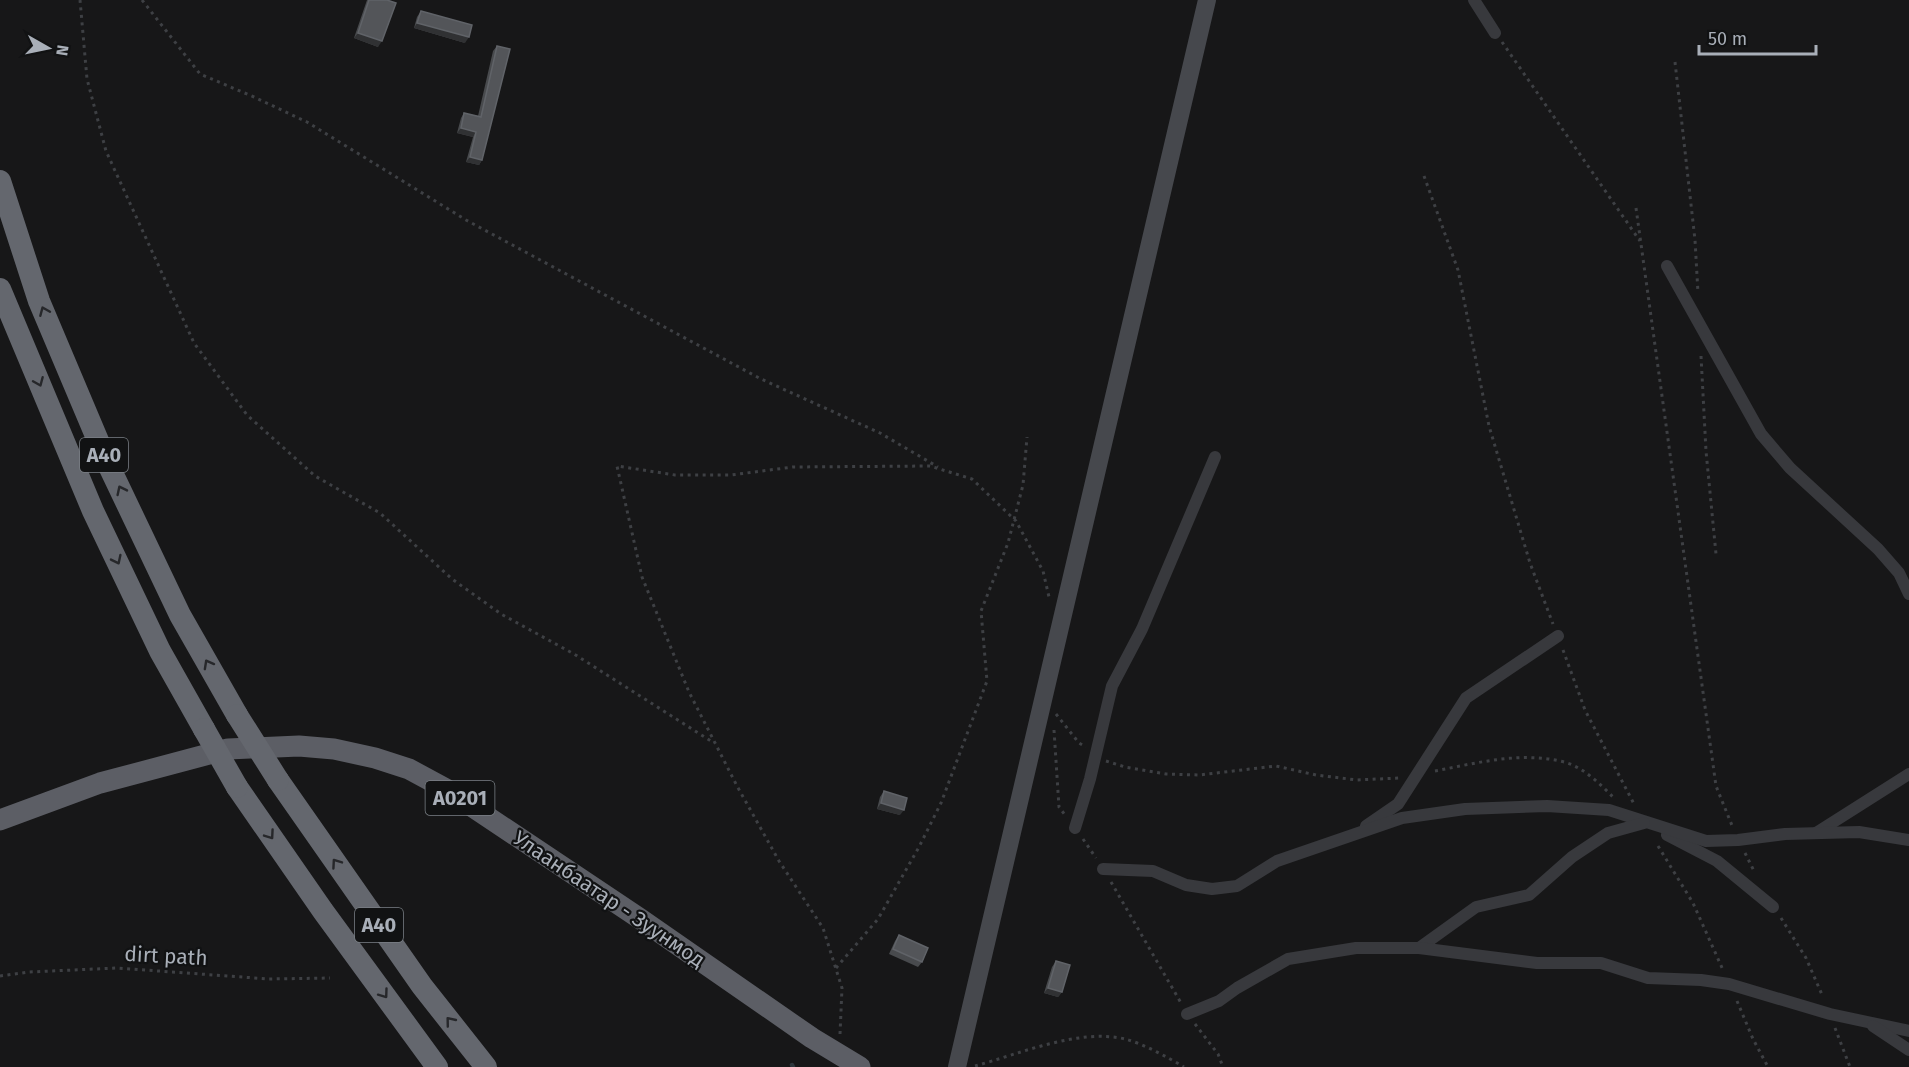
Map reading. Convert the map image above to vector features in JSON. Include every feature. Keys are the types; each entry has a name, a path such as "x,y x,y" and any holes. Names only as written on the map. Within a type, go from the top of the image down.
{"highway":[{"name":"A40","path":"0,181 39,301 107,462 180,615 237,715 278,780 422,986 486,1067"},
{"name":"A40","path":"0,289 93,512 160,651 237,787 323,911 437,1067"},
{"name":"Улаанбаатар - Зуунмод","path":"0,820 100,783 228,749 299,746 334,749 375,758 409,769 446,789 860,1067"}],"main road":[{"path":"957,1067 1207,0"}],"street":[{"path":"1474,0 1495,33"},
{"path":"1667,266 1761,434 1790,468 1878,549 1899,573 1909,594"},
{"path":"1075,828 1090,779 1112,686 1142,629 1215,457"},
{"path":"1356,833 1398,804 1466,698 1557,636"},
{"path":"1815,833 1909,774"},
{"path":"1103,869 1152,871 1186,885 1212,889 1237,886 1277,861 1402,818 1466,809 1547,806 1609,810 1706,841 1738,840 1785,834 1859,832 1909,840"},
{"path":"1419,948 1476,907 1529,895 1572,857 1608,833 1644,822 1717,861 1773,907"},
{"path":"1187,1014 1219,1001 1288,959 1356,948 1419,948 1537,963 1601,963 1648,978 1701,980 1729,984 1830,1014 1909,1031"},
{"path":"1865,1022 1909,1050"}],"path":[{"path":"80,0 87,79 106,150 194,343 247,415 315,476 380,513 452,579 501,614 574,654 716,744"},
{"path":"142,0 200,74 307,122 466,220 761,379 880,433 945,471"},
{"path":"1495,33 1641,243"},
{"path":"1424,176 1458,270 1489,426 1530,563 1585,710 1644,822 1693,903 1753,1039 1768,1067"},
{"path":"1636,208 1716,786 1738,840 1758,878"},
{"path":"836,968 878,919 919,847 941,804 987,681 981,612 1008,543 1023,485 1027,437"},
{"path":"839,1055 842,988 823,928 779,861 689,692 642,577 617,466 675,475 731,475 793,467 930,466 972,479 1016,520 1043,570 1051,602"},
{"path":"1053,709 1079,743 1087,748"},
{"path":"1102,759 1125,767 1166,774 1199,775 1276,766 1316,775 1357,780 1390,780 1478,762 1533,757 1566,762 1594,778 1614,798"},
{"path":"1773,907 1806,958 1850,1067"},
{"name":"dirt path","path":"0,976 29,972 117,968 269,979 330,978"},
{"path":"957,1067 980,1065 1080,1036 1125,1039 1184,1067"},
{"path":"980,1065 987,1067"}],"building":[{"path":"369,0 387,0 396,3 382,41 358,33"},
{"path":"421,11 472,25 469,37 417,23"},
{"path":"497,46 510,49 482,160 470,157 476,132 461,128 464,113 481,117"},
{"path":"884,791 907,798 904,810 881,803"},
{"path":"899,935 928,948 922,962 893,949"},
{"path":"1056,961 1070,965 1062,992 1048,988"}]}
